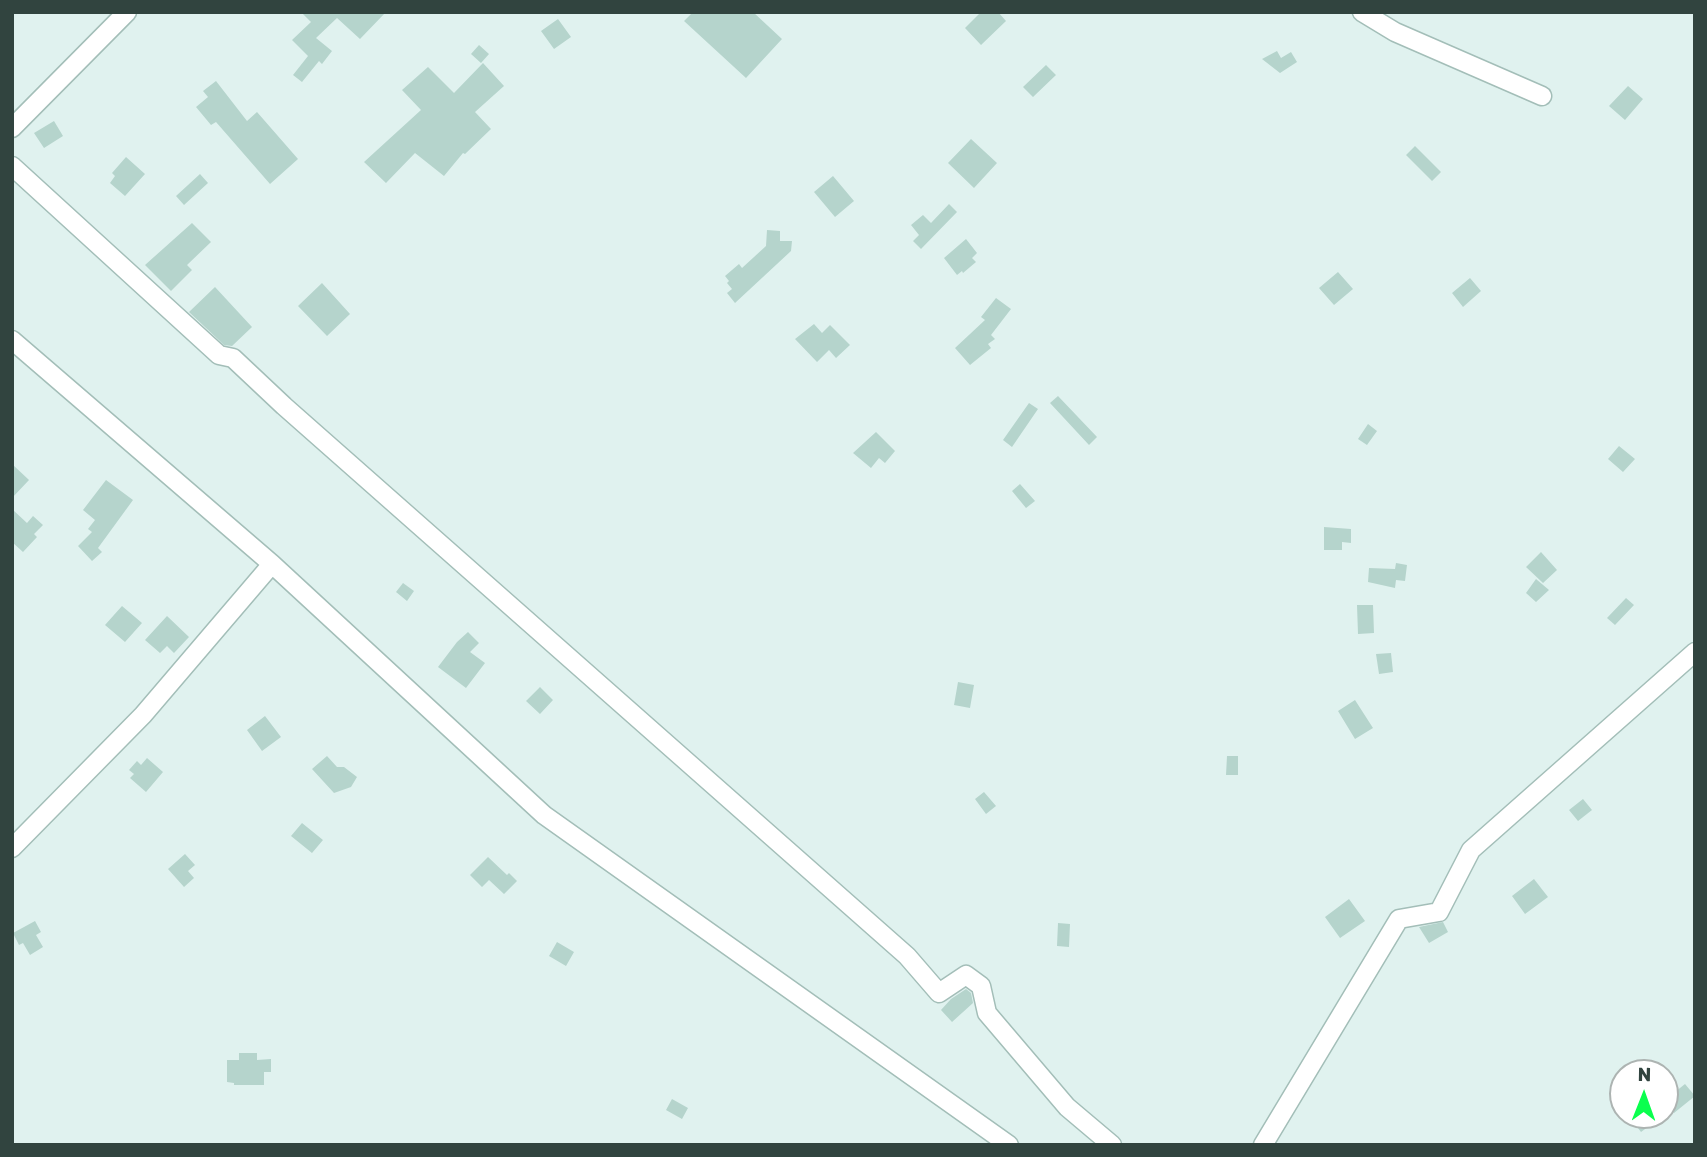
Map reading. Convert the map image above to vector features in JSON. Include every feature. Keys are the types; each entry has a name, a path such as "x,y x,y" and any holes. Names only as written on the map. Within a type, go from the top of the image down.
{"street":[{"path":"12,128 127,12"},
{"path":"1362,12 1395,32 1542,96"},
{"path":"12,166 219,355 233,358 907,956 939,993 966,975 981,986 988,1013 1067,1107 1112,1145"},
{"path":"12,340 272,564 544,815 1009,1145"},
{"path":"12,848 144,715 272,564"},
{"path":"1263,1145 1399,919 1439,912 1471,850 1695,652"}],"building":[{"path":"301,12 386,12 360,39 337,18 316,38 332,51 322,64 319,61 302,82 293,75 308,56 292,40 311,22"},
{"path":"693,12 753,12 782,39 746,78 684,21"},
{"path":"981,12 998,12 1006,21 981,45 965,28"},
{"path":"558,19 571,37 554,49 541,31"},
{"path":"479,45 489,54 481,63 471,54"},
{"path":"1277,51 1281,58 1291,52 1297,62 1280,73 1262,59"},
{"path":"483,63 504,86 475,112 491,129 463,153 444,176 415,153 386,183 364,162 421,110 402,90 428,67 454,93"},
{"path":"1046,65 1056,75 1033,97 1023,87"},
{"path":"216,81 247,121 257,112 298,159 270,184 216,122 211,125 196,107 208,97 203,91"},
{"path":"1628,86 1643,99 1625,120 1609,106"},
{"path":"54,121 63,136 44,148 34,133"},
{"path":"971,139 997,163 974,188 948,163"},
{"path":"1415,146 1441,172 1432,181 1406,155"},
{"path":"126,157 145,174 125,196 110,183 115,176 112,173"},
{"path":"200,174 208,183 184,205 176,196"},
{"path":"833,176 854,201 835,217 814,192"},
{"path":"949,204 957,212 921,249 913,241 919,235 911,225 923,215 931,223"},
{"path":"192,223 211,242 187,265 192,270 171,291 145,265"},
{"path":"767,230 780,231 780,241 792,241 791,251 735,303 727,293 732,289 725,276 739,264 742,268 766,246"},
{"path":"966,239 977,253 972,258 976,262 957,275 944,258"},
{"path":"1338,272 1353,289 1334,305 1319,288"},
{"path":"1470,278 1481,291 1463,307 1452,293"},
{"path":"322,283 350,314 327,336 298,306"},
{"path":"215,287 252,327 232,346 224,345 189,312"},
{"path":"996,298 1011,309 991,335 995,339 988,344 991,348 970,365 955,348 985,320 981,317"},
{"path":"814,324 822,333 830,325 850,345 836,358 829,350 817,362 795,339"},
{"path":"1058,396 1097,437 1089,445 1050,403"},
{"path":"1029,403 1038,409 1012,447 1003,440"},
{"path":"1368,424 1377,431 1367,445 1358,439"},
{"path":"876,432 895,451 885,463 879,458 871,468 853,453"},
{"path":"1619,446 1635,459 1623,472 1608,459"},
{"path":"12,464 29,480 12,498"},
{"path":"106,480 133,500 98,548 102,552 92,561 78,546 92,532 88,529 95,520 83,510"},
{"path":"1020,484 1035,501 1026,508 1012,491"},
{"path":"12,509 27,523 33,516 43,525 34,534 37,537 23,552 12,542"},
{"path":"1324,527 1351,529 1351,543 1342,542 1342,550 1324,550"},
{"path":"1541,552 1557,570 1543,583 1526,567"},
{"path":"1396,563 1407,565 1405,581 1396,580 1395,588 1368,582 1369,568 1395,569"},
{"path":"1536,579 1549,590 1536,602 1526,593"},
{"path":"403,583 414,591 407,601 396,592"},
{"path":"1626,598 1634,605 1615,625 1607,618"},
{"path":"1357,605 1373,605 1374,633 1358,634"},
{"path":"122,606 142,623 125,642 105,625"},
{"path":"167,616 189,637 174,653 167,646 160,653 145,640"},
{"path":"468,632 479,643 470,652 485,663 466,688 438,667"},
{"path":"1391,653 1393,672 1379,674 1376,654"},
{"path":"958,682 974,685 970,708 954,705"},
{"path":"540,687 553,700 540,714 526,701"},
{"path":"1355,700 1373,728 1355,739 1338,711"},
{"path":"265,716 281,737 262,751 247,730"},
{"path":"327,756 337,767 344,767 357,777 351,787 334,793 312,769"},
{"path":"1227,756 1238,756 1238,775 1226,775"},
{"path":"147,758 163,772 146,792 130,778 134,774 129,770 137,761 141,765"},
{"path":"984,792 996,806 986,814 975,799"},
{"path":"1583,799 1592,810 1578,821 1569,810"},
{"path":"302,823 323,840 312,853 291,836"},
{"path":"185,854 195,865 188,871 194,878 184,887 168,869"},
{"path":"488,857 517,881 504,894 489,880 482,887 470,875"},
{"path":"1534,879 1548,897 1525,914 1512,896"},
{"path":"1349,899 1365,921 1340,938 1325,917"},
{"path":"35,921 41,932 36,935 43,947 30,955 23,943 19,945 13,933"},
{"path":"1443,922 1448,932 1429,943 1419,927"},
{"path":"1058,923 1070,924 1069,947 1057,946"},
{"path":"557,942 574,952 566,966 549,956"},
{"path":"966,989 971,993 973,1003 952,1022 941,1010"},
{"path":"239,1053 257,1053 257,1060 271,1059 271,1072 264,1072 264,1085 234,1085 227,1082 227,1060 239,1060"},
{"path":"1685,1084 1695,1096 1679,1109 1679,1089"},
{"path":"672,1099 688,1108 682,1119 666,1110"}]}
